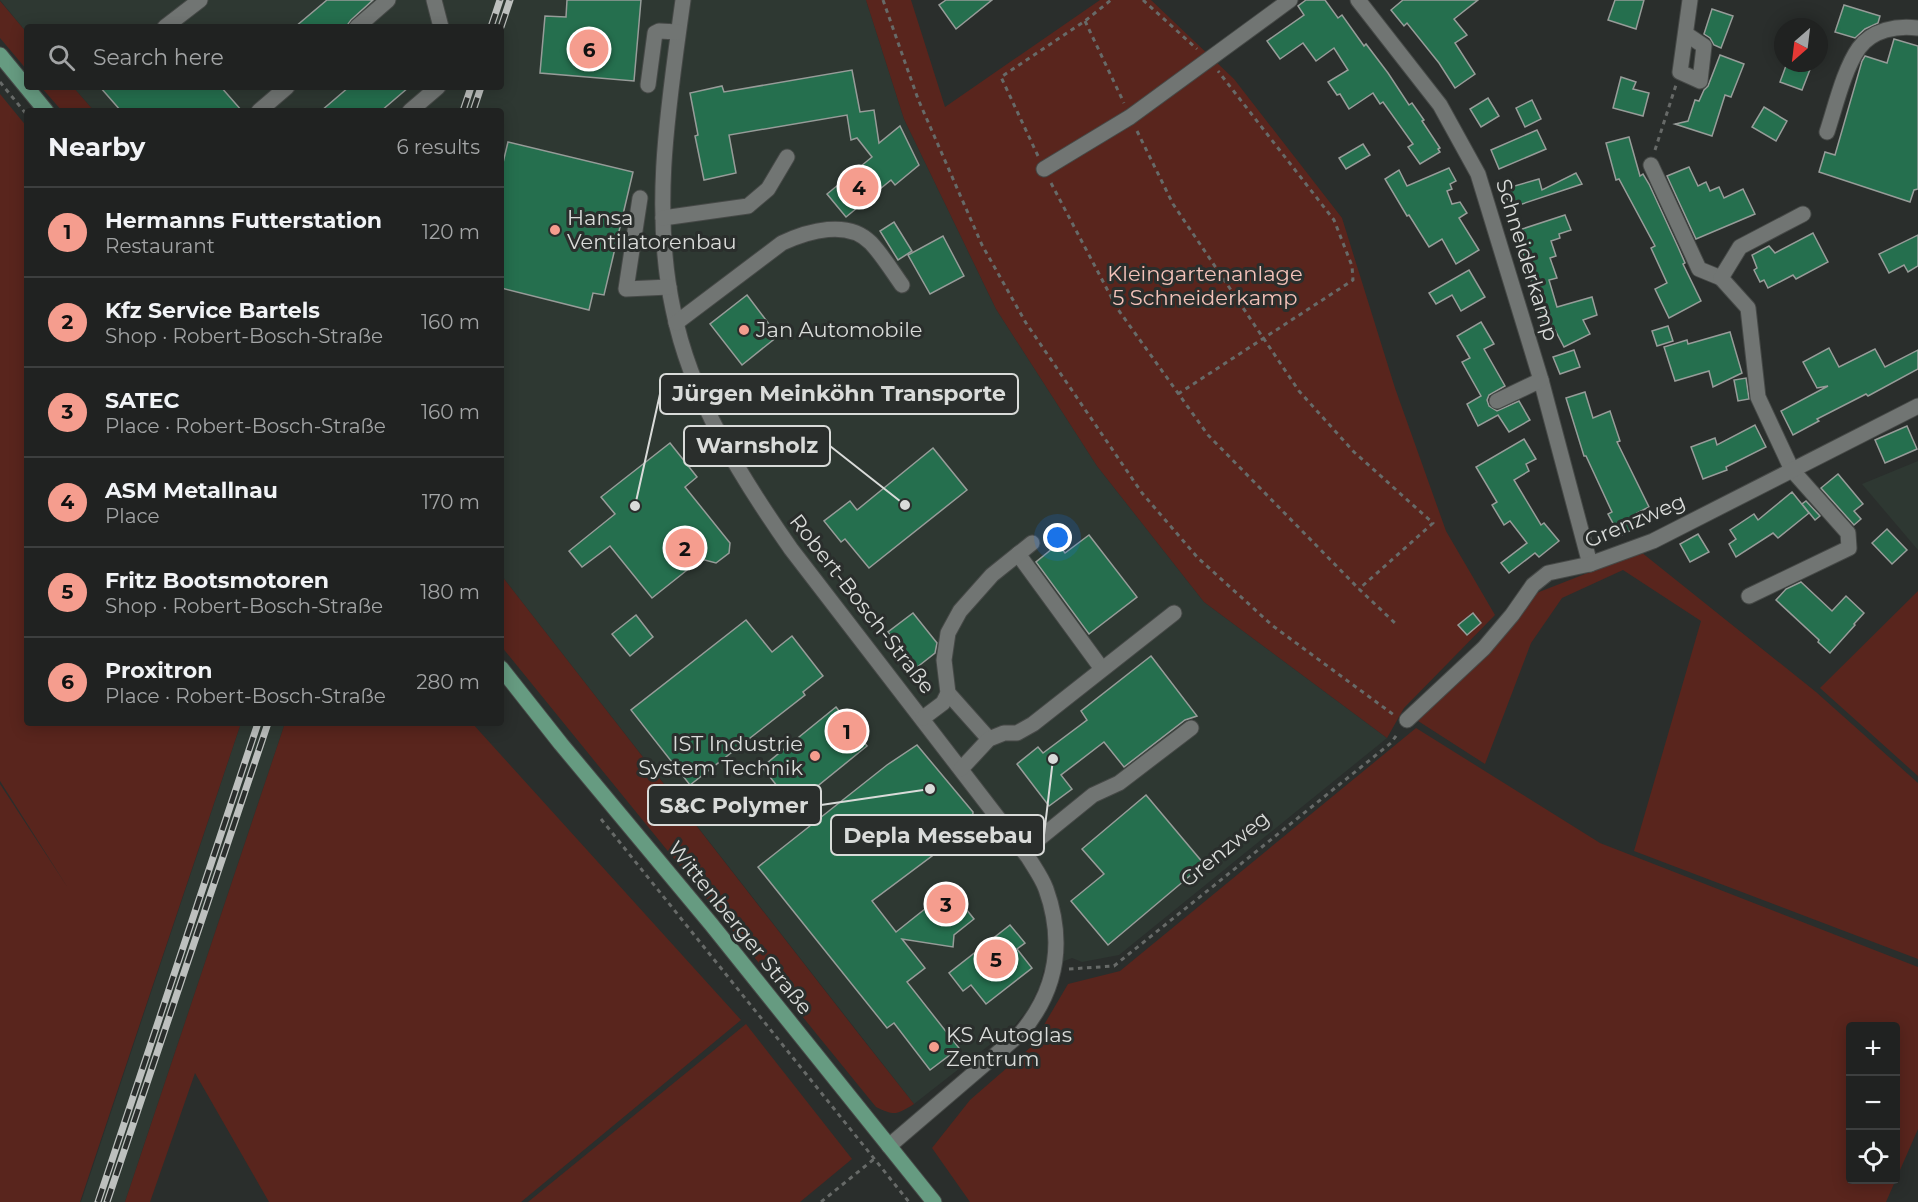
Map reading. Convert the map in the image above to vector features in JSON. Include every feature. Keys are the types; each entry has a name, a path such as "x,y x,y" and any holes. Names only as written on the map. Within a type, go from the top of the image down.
{"main road":[{"path":"0,55 24,84"},
{"path":"29,90 44,108"},
{"name":"Wittenberger Straße","path":"504,672 711,924 934,1202"}],"street":[{"path":"169,24 200,0"},
{"path":"360,24 388,0"},
{"path":"434,0 440,24"},
{"name":"Robert-Bosch-Straße","path":"683,0 666,139 663,218 665,261 676,323 697,385 722,439 746,482 791,549 1024,851 1045,888 1053,916 1055,969 1040,1008 1021,1033 889,1146"},
{"path":"1044,169 1130,117 1290,0"},
{"name":"Schneiderkamp","path":"1358,0 1440,105 1479,174 1541,380 1590,564"},
{"path":"1686,34 1704,46 1700,81 1680,72 1690,0"},
{"path":"1827,132 1845,78 1859,47 1881,31 1902,26 1918,28"},
{"path":"648,85 655,33 659,31 678,32"},
{"path":"262,108 284,90"},
{"path":"414,108 434,90"},
{"path":"663,218 748,206 768,189 787,157"},
{"path":"1651,165 1700,269 1721,278 1748,308 1758,397 1792,470 1848,533 1849,548 1749,596"},
{"path":"640,198 626,289 669,287"},
{"path":"1721,278 1740,247 1803,214"},
{"path":"676,323 782,243 801,234 823,230 841,230 857,234 870,242 902,285"},
{"path":"1497,401 1541,380"},
{"name":"Grenzweg","path":"1401,722 1484,648 1512,615 1533,585 1548,573 1590,564 1653,541 1918,406"},
{"path":"923,718 943,703 948,693 944,660 948,633 960,611 992,575 1032,543"},
{"path":"1018,554 1102,669"},
{"path":"961,769 989,739 1004,733 1017,732 1033,724 1174,613"},
{"path":"948,693 989,739"},
{"path":"1024,851 1094,795 1119,783 1191,728"}],"path":[{"path":"883,0 918,99 982,245 1026,323 1142,493 1198,558 1273,626 1401,722"},
{"path":"1111,0 1085,21 1001,77 1044,169 1117,308 1208,435 1396,624"},
{"path":"1143,0 1230,83 1334,220 1352,266 1353,280 1179,394"},
{"path":"1085,21 1173,204 1299,391 1353,452 1433,523 1359,589"},
{"path":"1651,165 1680,72"},
{"path":"0,82 24,111"},
{"name":"Grenzweg","path":"1055,969 1114,966 1391,743 1401,722"},
{"path":"598,815 909,1202"},
{"path":"821,1202 889,1146"}],"shaded area":[{"path":"0,0 866,0 904,119 996,309 1097,466 1204,602 1387,738 1119,955 1082,962 1072,958 1044,969 1039,987 1028,1009 1015,1025 914,1104 504,579 504,108 91,108 76,90 504,90 504,24 24,24 24,29"},
{"path":"1918,461 1918,550 1862,484"},
{"path":"240,726 284,726 125,1202 81,1202"}],"green space":[{"name":"Kleingartenanlage 5 Schneiderkamp","path":"866,0 911,0 945,107 1100,0 1151,0 1234,79 1342,218 1395,388 1446,531 1495,615 1404,708 1387,738 1204,602 1097,466 996,309 904,119"},
{"path":"0,1 24,29 24,66 0,38"},
{"path":"44,90 76,90 91,108 59,108"},
{"path":"0,94 24,123 24,726 240,726 80,1202 0,1202 0,784 68,888 0,781"},
{"path":"1641,552 1816,692 1918,783 1918,959 1634,851 1701,621 1623,570 1562,598 1531,643 1485,764 1415,719 1534,594"},
{"path":"504,579 914,1104 895,1113 876,1107 504,650"},
{"path":"1918,591 1918,776 1820,688"},
{"path":"284,726 475,726 741,1020 521,1202 269,1202 195,1073 150,1202 125,1202"},
{"path":"1416,728 1600,843 1918,967 1918,1129 1900,1170 1900,1022 1846,1022 1846,1184 1894,1184 1886,1202 970,1202 932,1148 970,1100 1031,1047 1068,984 1120,971"},
{"path":"746,1024 852,1159 800,1202 528,1202"}],"building":[{"path":"327,0 373,0 348,24 299,24"},
{"path":"567,0 641,0 634,81 540,73 545,16 566,17"},
{"path":"946,0 992,0 956,29 939,5"},
{"path":"1306,0 1325,0 1338,18 1342,15 1364,46 1366,44 1388,73 1409,105 1412,103 1440,148 1438,149 1440,152 1420,164 1408,147 1413,144 1383,102 1380,104 1373,93 1349,109 1340,94 1337,95 1328,82 1348,70 1334,48 1316,61 1303,43 1280,59 1267,41 1304,15 1298,6"},
{"path":"1403,0 1478,0 1454,19 1467,35 1455,43 1475,74 1455,88 1439,63 1407,23 1404,26 1391,10"},
{"path":"1615,0 1644,0 1636,29 1608,20"},
{"path":"1844,5 1880,16 1878,23 1865,29 1855,38 1835,32"},
{"path":"1712,9 1733,16 1721,48 1714,45 1704,34"},
{"path":"1894,39 1918,46 1918,189 1914,190 1910,202 1819,172 1825,152 1835,155 1862,61 1865,56 1887,63"},
{"path":"1720,55 1744,64 1731,97 1725,95 1712,136 1675,124 1688,121 1695,100 1699,101 1708,86"},
{"path":"852,70 860,112 874,110 879,143 900,126 919,165 895,185 891,180 846,217 827,194 872,157 857,138 851,140 847,115 729,135 736,173 704,180 695,136 698,135 690,93 722,86 724,92"},
{"path":"1784,72 1809,72 1802,90 1780,82"},
{"path":"1621,77 1636,82 1633,89 1649,93 1643,116 1613,108"},
{"path":"103,90 224,90 239,108 118,108"},
{"path":"346,90 406,90 384,108 324,108"},
{"path":"1488,98 1499,116 1481,127 1470,109"},
{"path":"1532,100 1541,119 1525,127 1516,108"},
{"path":"1764,107 1787,121 1776,141 1752,127"},
{"path":"1537,130 1546,149 1499,169 1491,150"},
{"path":"1629,137 1640,176 1643,174 1649,184 1701,301 1669,318 1655,289 1667,283 1651,248 1655,246 1619,179 1616,180 1606,143"},
{"name":"Hansa Ventilatorenbau","path":"508,142 633,172 604,295 593,293 589,310 504,289 504,159"},
{"path":"1363,144 1370,155 1346,169 1339,158"},
{"path":"1689,167 1698,186 1706,182 1710,191 1719,187 1724,198 1743,189 1755,214 1696,239 1667,176"},
{"path":"1449,168 1456,181 1450,184 1452,189 1447,191 1452,204 1460,202 1467,213 1459,218 1479,250 1456,264 1442,239 1429,247 1385,179 1399,170 1407,186"},
{"path":"1576,173 1582,184 1510,208 1504,189 1539,179 1542,190"},
{"path":"1565,215 1571,230 1559,234 1560,238 1551,241 1556,256 1550,258 1557,278 1549,280 1557,307 1592,297 1597,315 1583,320 1590,334 1564,347 1554,328 1546,330 1516,231"},
{"path":"894,222 912,251 898,260 880,231"},
{"path":"1813,233 1828,262 1796,279 1793,275 1768,288 1764,280 1760,282 1754,270 1757,268 1752,255 1769,246 1775,253"},
{"path":"1918,235 1918,266 1908,272 1904,265 1889,273 1879,254"},
{"path":"943,236 964,276 930,294 908,255"},
{"path":"1469,270 1485,297 1461,311 1452,295 1436,304 1429,293"},
{"name":"Jan Automobile","path":"747,295 778,336 742,365 710,324"},
{"path":"1481,322 1494,344 1484,349 1505,386 1489,395 1487,400 1489,406 1497,411 1519,401 1530,420 1509,432 1498,415 1478,426 1467,404 1481,396 1462,362 1470,358 1457,336"},
{"path":"1668,326 1673,341 1657,346 1652,331"},
{"path":"1730,332 1742,373 1713,387 1709,371 1675,381 1664,347 1687,340 1688,344"},
{"path":"1829,348 1839,367 1875,349 1885,367 1918,350 1918,369 1868,396 1866,394 1817,419 1819,421 1793,435 1781,411 1828,386 1817,388 1803,362"},
{"path":"1574,350 1580,367 1560,374 1553,357"},
{"path":"1746,378 1749,399 1738,401 1734,380"},
{"path":"1585,392 1593,418 1610,411 1620,441 1617,442 1649,507 1637,513 1643,524 1620,536 1608,514 1612,512 1584,456 1566,398"},
{"path":"1755,425 1766,447 1726,467 1727,470 1703,479 1691,447 1715,438 1717,445"},
{"path":"1907,426 1917,449 1885,463 1875,440"},
{"path":"1524,439 1536,459 1526,464 1529,471 1514,480 1541,525 1544,523 1559,541 1539,557 1535,553 1509,573 1501,563 1527,543 1510,521 1504,525 1492,505 1497,502 1476,467"},
{"path":"670,443 697,477 685,487 730,543 729,553 716,563 701,559 652,598 610,546 582,567 569,551 615,514 601,497"},
{"path":"933,448 967,490 869,568 845,539 841,542 824,521 850,501 857,510"},
{"path":"1838,474 1863,504 1854,511 1861,519 1854,525 1821,488"},
{"path":"1792,492 1809,513 1778,538 1773,533 1736,557 1729,544 1736,539 1730,530 1754,514 1758,520"},
{"path":"1806,501 1820,516 1815,520 1802,504"},
{"path":"1887,529 1907,550 1892,564 1872,543"},
{"path":"1698,534 1709,552 1690,562 1680,544"},
{"path":"1089,535 1137,597 1089,634 1036,562 1058,544 1065,553"},
{"path":"1801,582 1832,611 1846,596 1864,613 1830,653 1776,600 1786,589"},
{"path":"913,613 937,643 935,653 916,668 888,632"},
{"path":"1473,613 1481,623 1467,635 1458,625"},
{"path":"636,615 653,637 630,656 612,634"},
{"path":"746,620 772,652 792,636 823,676 803,692 805,695 690,785 631,710"},
{"path":"1151,656 1197,716 1185,720 1124,767 1104,742 1061,775 1072,789 1049,806 1017,764 1038,747 1043,753 1087,720 1081,711"},
{"name":"IST Industrie System Technik","path":"836,707 867,746 793,806 762,767"},
{"path":"917,745 973,812 972,826 872,901 896,932 950,889 974,919 954,935 953,947 902,939 925,968 907,982 959,1048 930,1070 894,1023 887,1028 758,867 887,765"},
{"path":"1146,795 1204,864 1108,945 1071,901 1104,874 1082,849"},
{"path":"1010,925 1025,943 1017,949 1032,968 986,1004 971,985 963,991 949,973"}],"railway":[{"path":"492,24 500,0"},
{"path":"502,24 510,0"},
{"path":"464,108 470,90"},
{"path":"474,108 480,90"},
{"path":"98,1202 257,726"},
{"path":"107,1202 267,726"}],"place":[{"name":"Proxitron","path":"589,49"},
{"name":"ASM Metallnau","path":"859,187"},
{"name":"Hansa Ventilatorenbau","path":"555,230"},
{"name":"Jan Automobile","path":"744,330"},
{"name":"Warnsholz","path":"905,505"},
{"name":"Jürgen Meinköhn Transporte","path":"635,506"},
{"name":"Kfz Service Bartels","path":"685,548"},
{"name":"Hermanns Futterstation","path":"847,731"},
{"name":"IST Industrie System Technik","path":"815,756"},
{"name":"Depla Messebau","path":"1053,759"},
{"name":"S&C Polymer","path":"930,789"},
{"name":"SATEC","path":"946,904"},
{"name":"Fritz Bootsmotoren","path":"996,959"},
{"name":"KS Autoglas Zentrum","path":"934,1047"}]}
